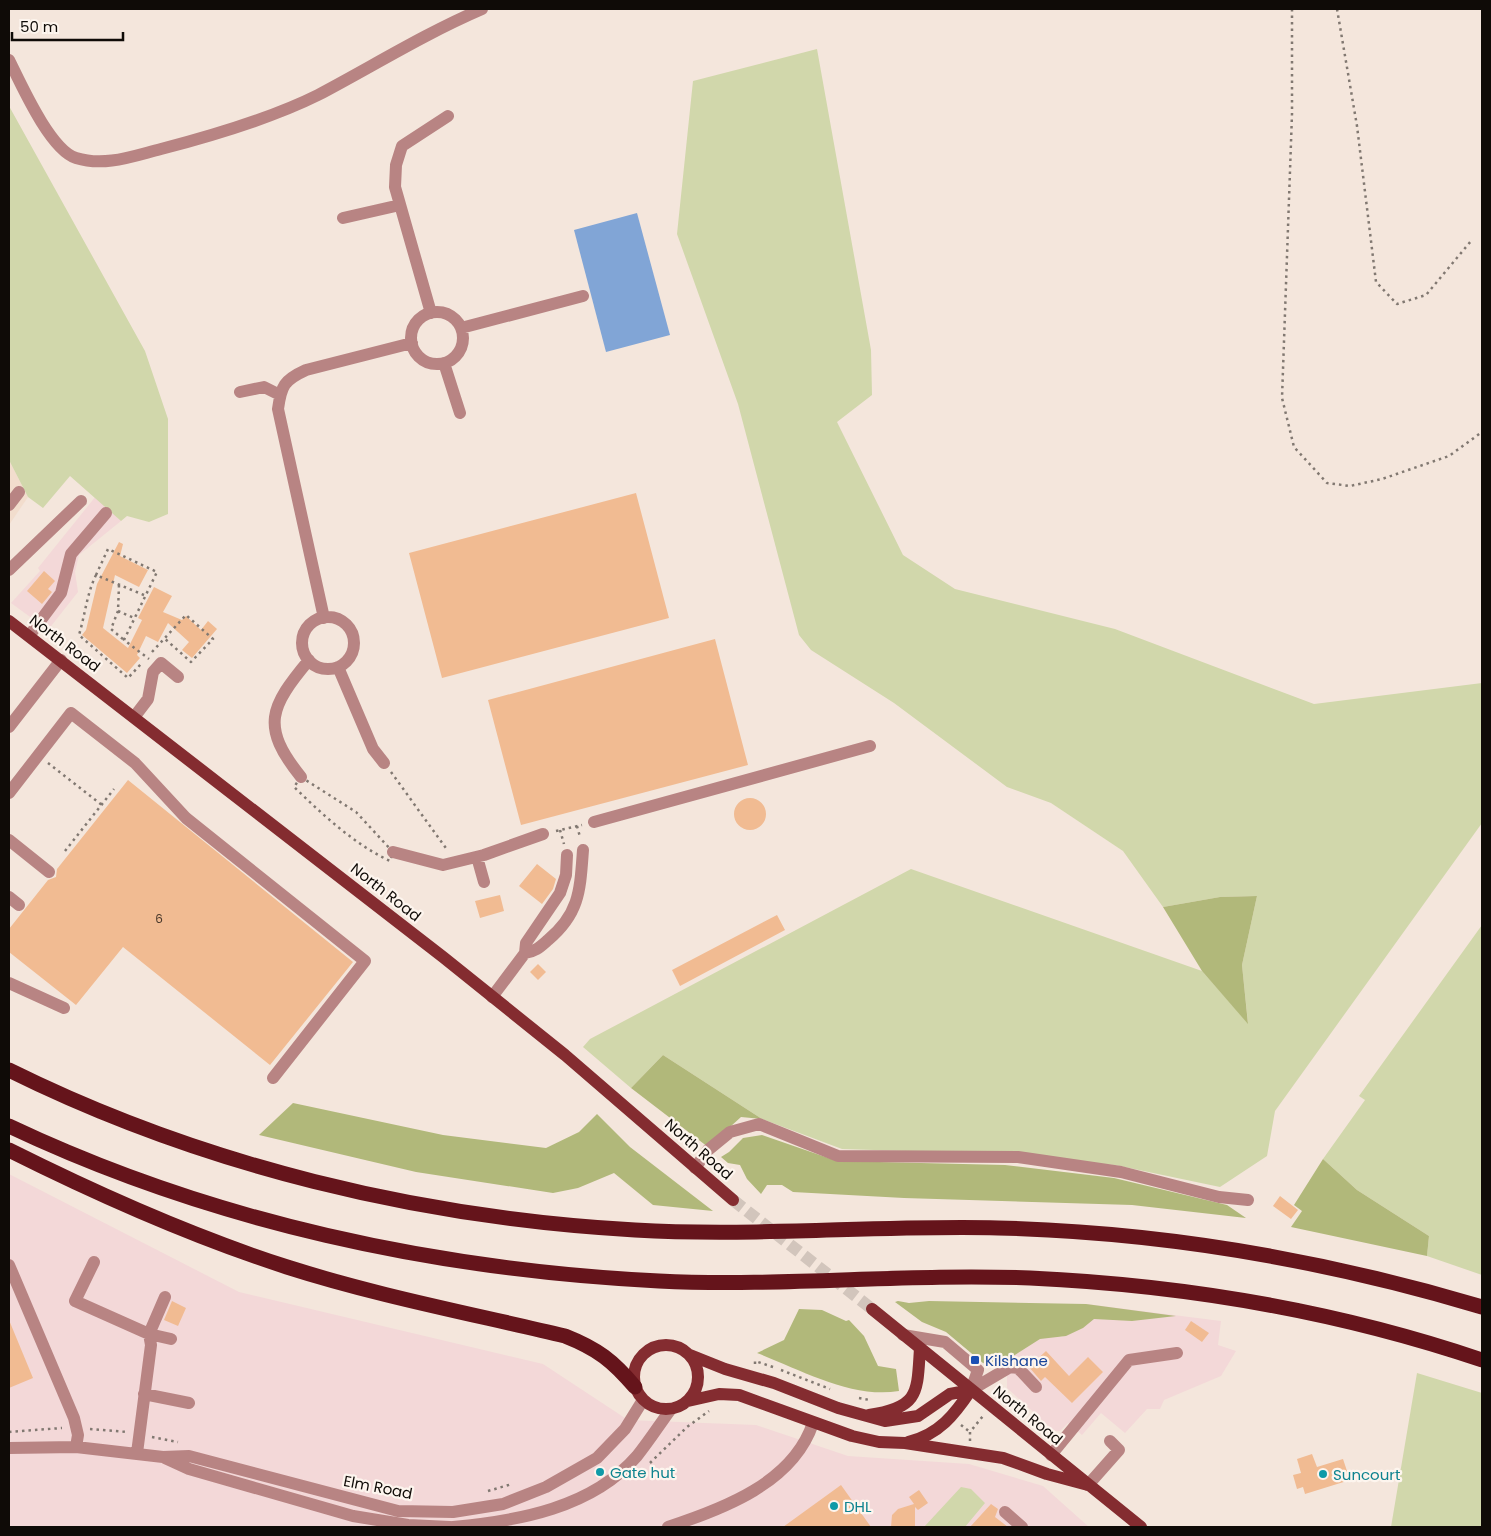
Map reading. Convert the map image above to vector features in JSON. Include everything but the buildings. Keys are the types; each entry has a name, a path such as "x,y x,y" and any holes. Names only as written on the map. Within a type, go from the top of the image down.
{"highway":[{"path":"9,1070 106,1115 192,1145 288,1174 407,1203 497,1218 635,1230 708,1232 996,1228 1099,1233 1193,1243 1303,1261 1400,1283 1482,1307"},
{"path":"9,1126 108,1169 246,1215 368,1244 496,1267 589,1277 664,1281 1027,1278 1128,1285 1230,1298 1351,1322 1438,1345 1482,1360"},
{"path":"9,1150 144,1214 288,1267 363,1289 565,1336 592,1347 609,1358 639,1394"}],"main road":[{"name":"North Road","path":"9,621 135,716 565,1055 733,1200"},
{"name":"North Road","path":"872,1309 1141,1527"},
{"path":"688,1401 694,1394 699,1376 696,1365 690,1355 682,1348 660,1345 650,1349 641,1356 636,1366 634,1377 639,1394 651,1406 671,1409 688,1401 719,1394 739,1395 783,1409 813,1423 879,1442 906,1443 1003,1458 1047,1474 1088,1485"},
{"path":"864,1416 890,1411 907,1403 918,1389 920,1348"},
{"path":"690,1355 864,1416 885,1421 918,1416 950,1394 971,1390"},
{"path":"906,1443 936,1430 952,1418 971,1390"}],"street":[{"path":"9,60 54,142 74,158 109,162 177,145 287,109 318,95 436,29 482,9"},
{"path":"430,313 395,187 396,165 402,146 448,116"},
{"path":"343,218 400,205"},
{"path":"461,328 583,296"},
{"path":"442,312 450,315 461,328 462,346 452,359 444,363 427,362 420,357 412,343 414,326 419,320 430,313 442,312"},
{"path":"324,618 278,409 281,389 292,376 306,370 412,343"},
{"path":"444,363 460,413"},
{"path":"240,392 264,387 280,395"},
{"path":"9,505 19,492"},
{"path":"9,570 80,501"},
{"path":"29,636 61,593 71,554 106,514"},
{"path":"324,618 341,621 352,634 353,651 349,659 338,667 326,669 318,667 309,660 303,648 305,632 316,620 324,618"},
{"path":"9,727 61,660"},
{"path":"301,777 283,755 274,727 277,703 287,685 309,660"},
{"path":"135,716 148,699 153,672 161,663 178,677"},
{"path":"338,667 373,749 384,763"},
{"path":"9,794 71,713 135,762 186,818 365,961 273,1078"},
{"path":"594,822 870,746"},
{"path":"393,852 443,865 477,857 543,834"},
{"path":"9,840 49,872"},
{"path":"525,954 534,952 560,930 573,912 580,889 583,850"},
{"path":"492,997 525,954 526,943 560,893 566,875 567,855"},
{"path":"477,857 484,882"},
{"path":"9,897 20,905"},
{"path":"9,983 64,1008"},
{"path":"696,1168 708,1150 730,1132 759,1124 838,1156 1018,1158 1121,1172 1219,1197 1248,1200"},
{"path":"94,1262 74,1301 149,1334 171,1339"},
{"path":"9,1265 74,1418 78,1435 76,1447"},
{"path":"137,1453 151,1345 149,1334 165,1297"},
{"path":"903,1335 945,1342 978,1370 971,1390"},
{"path":"1051,1455 1129,1360 1177,1353"},
{"path":"971,1390 1010,1367 1018,1368 1036,1387"},
{"path":"144,1394 189,1403"},
{"name":"Elm Road","path":"9,1448 76,1447 162,1457 189,1456 398,1510 453,1512 503,1504 546,1487 597,1458 625,1429 639,1394"},
{"name":"Elm Road","path":"162,1457 189,1469 353,1516 408,1524 451,1527 502,1523 554,1509 588,1493 622,1470 637,1456 671,1409"},
{"path":"668,1527 719,1508 751,1492 775,1475 802,1446 813,1423"},
{"path":"1088,1485 1119,1450 1110,1441"},
{"path":"1005,1512 1022,1527"}],"path":[{"path":"1292,9 1292,114 1282,398 1294,447 1328,483 1350,486 1382,479 1449,456 1482,432"},
{"path":"1337,9 1357,126 1376,282 1397,304 1426,295 1471,241"},
{"path":"124,640 156,572 108,549 91,586 79,635 128,678 164,638 186,615 213,638 192,662 164,638"},
{"path":"96,574 144,595"},
{"path":"119,585 118,611 111,629 158,666"},
{"path":"118,611 134,618"},
{"path":"38,756 102,804"},
{"path":"384,763 456,862"},
{"path":"301,777 356,812 393,852 390,862 370,852 313,806 294,787 301,777"},
{"path":"65,851 114,789"},
{"path":"543,834 594,822"},
{"path":"146,1436 184,1443"},
{"path":"488,1492 520,1482"}],"shaded area":[{"path":"9,460 28,497 9,525"},
{"path":"96,496 121,521 79,555 75,572 78,592 48,630 11,603 40,571 38,568"},
{"path":"9,1174 239,1292 543,1364 628,1420 756,1425 848,1456 969,1464 1043,1486 1089,1527 9,1527"},
{"path":"1086,1304 1221,1321 1218,1345 1236,1351 1221,1376 1164,1400 1160,1409 1147,1409 1125,1433 1101,1413 1082,1435 1068,1423 1060,1431 1054,1431 1007,1388 1007,1375 998,1360 1047,1333 1062,1337 1084,1325"}],"green space":[{"path":"817,49 871,350 872,395 837,422 903,555 955,589 1115,629 1314,704 1482,683 1482,823 1275,1111 1267,1156 1220,1187 1115,1165 906,1151 842,1149 762,1119 663,1055 631,1088 583,1047 590,1039 911,869 1202,971 1248,1023 1242,965 1257,896 1220,897 1163,907 1123,851 1051,803 1007,787 894,703 811,650 799,635 738,404 677,234 693,81"},
{"path":"9,106 145,351 168,419 168,514 149,522 127,516 121,521 70,476 43,508 28,497 9,460"},
{"path":"1257,896 1242,965 1248,1024 1202,971 1163,907 1220,897"},
{"path":"1482,925 1482,1275 1427,1256 1429,1236 1357,1190 1323,1159 1365,1100 1359,1096"},
{"path":"663,1055 762,1119 741,1117 708,1147 631,1088"},
{"path":"293,1103 443,1135 546,1148 579,1132 597,1114 630,1147 713,1211 653,1205 614,1173 578,1188 553,1193 416,1172 259,1135"},
{"path":"762,1135 837,1161 1005,1165 1114,1178 1227,1205 1246,1218 1132,1205 904,1198 793,1192 782,1185 767,1185 761,1194 747,1179 740,1165 728,1163 721,1157 743,1138"},
{"path":"1323,1159 1357,1190 1429,1236 1427,1256 1291,1227 1302,1211 1294,1205"},
{"path":"929,1301 1086,1304 1176,1316 1132,1321 1094,1319 1083,1328 1066,1336 1040,1339 996,1367 983,1363 946,1332 922,1322 895,1302 909,1303"},
{"path":"799,1309 822,1310 846,1321 849,1320 864,1336 878,1366 896,1369 899,1391 863,1391 845,1387 809,1375 757,1353 784,1340"},
{"path":"1417,1373 1482,1393 1482,1527 1391,1527"},
{"path":"961,1487 971,1489 985,1503 965,1527 924,1527"}],"water":[{"path":"637,213 670,335 606,352 574,230"}],"tunnel":[{"path":"733,1200 872,1309"}],"place":[{"name":"Kilshane","path":"975,1360"},
{"name":"Gate hut","path":"600,1472"},
{"name":"Suncourt","path":"1323,1474"},
{"name":"DHL","path":"834,1506"}]}
